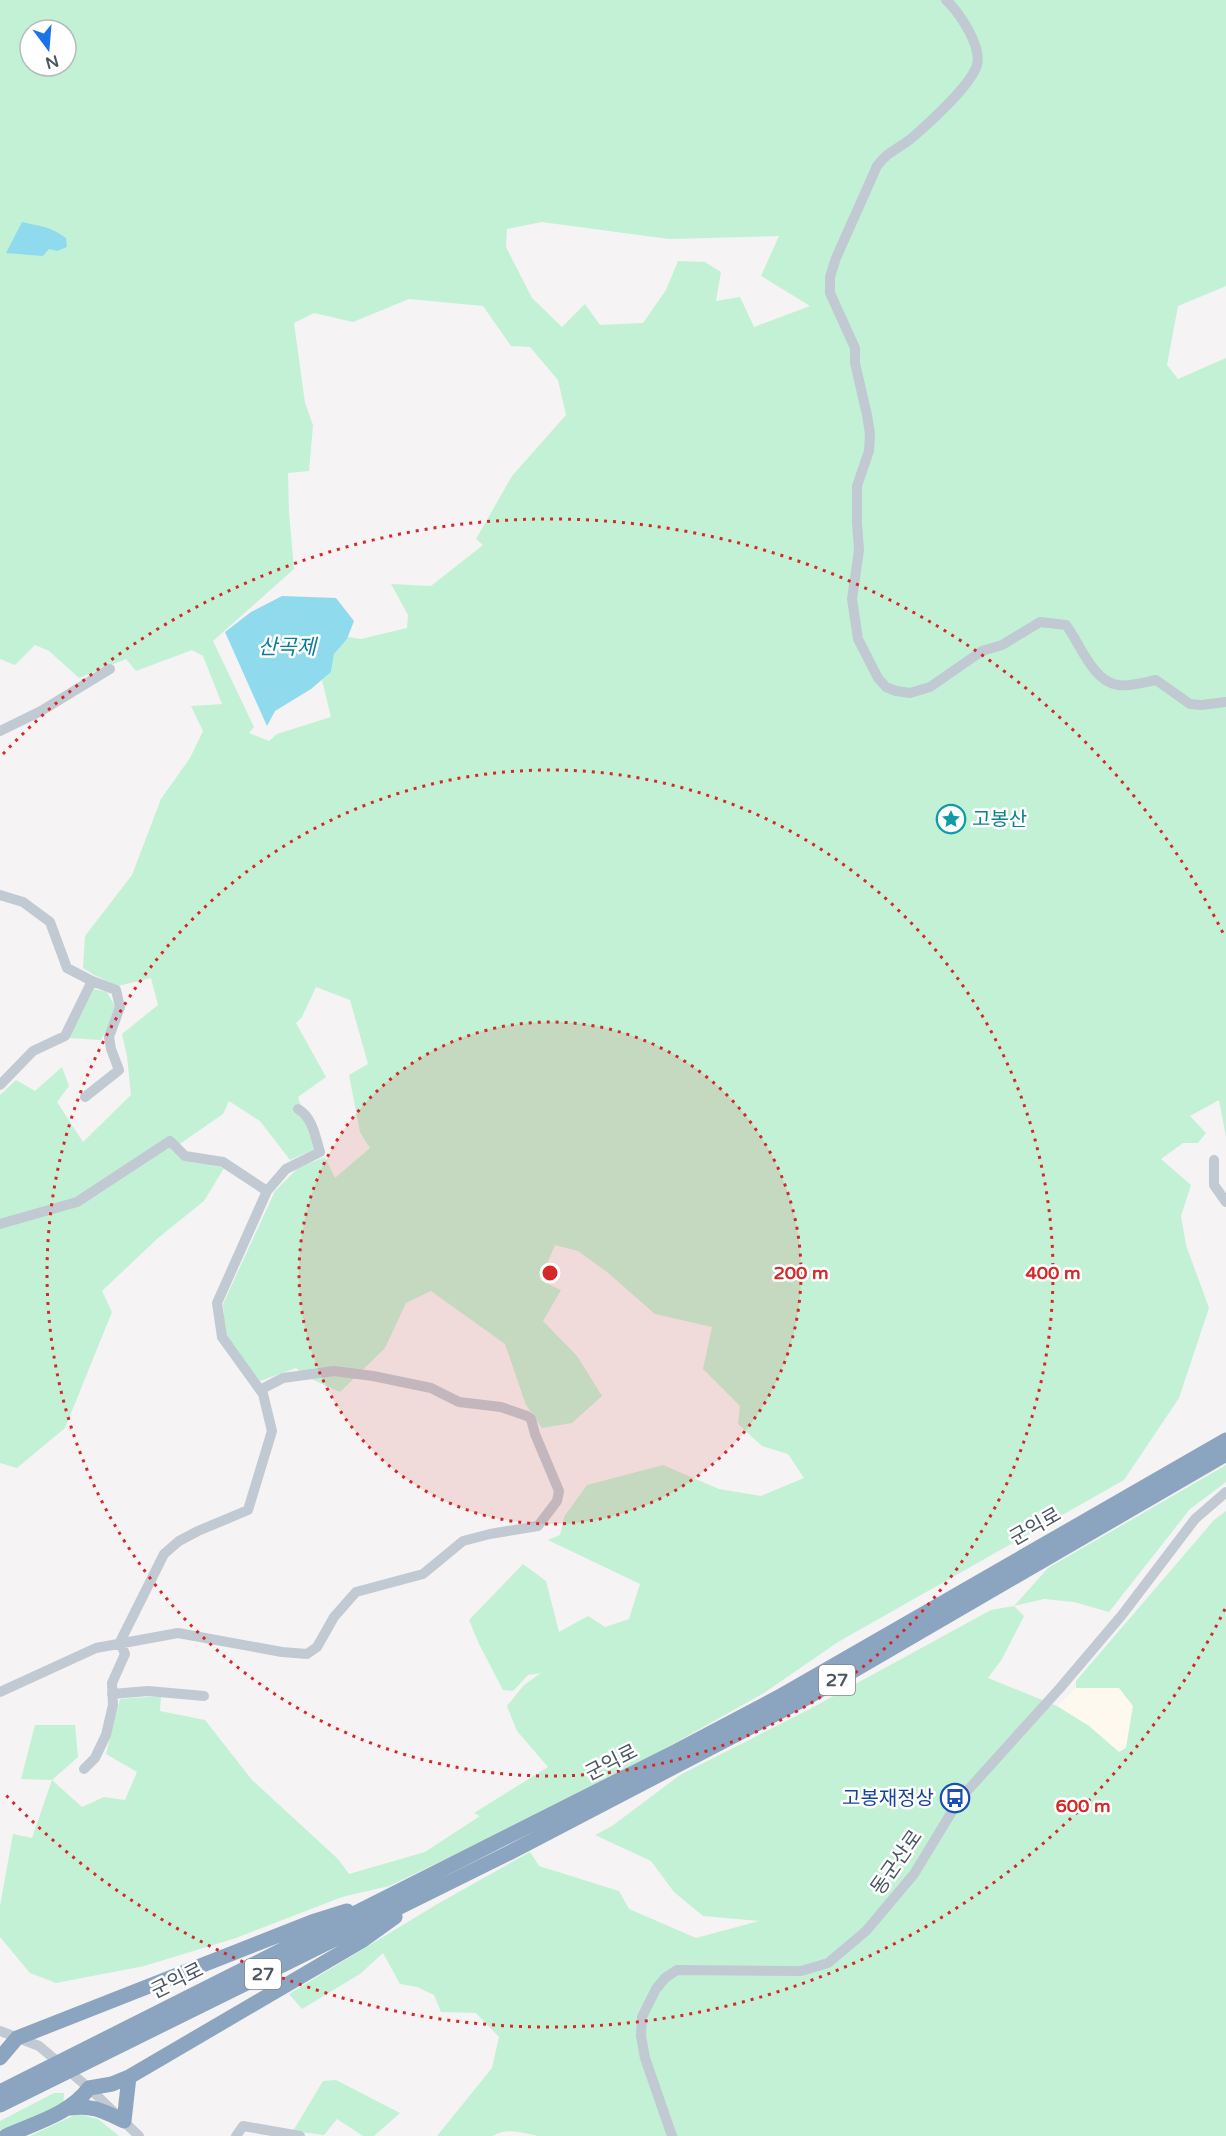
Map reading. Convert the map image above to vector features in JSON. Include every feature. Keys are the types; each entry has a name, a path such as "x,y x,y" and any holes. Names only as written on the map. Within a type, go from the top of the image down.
{"highway":[{"name":"군익로","path":"0,2105 84,2056 673,1754 779,1697 1226,1440"},
{"name":"군익로","path":"84,2056 509,1853 808,1697 1226,1454"},
{"path":"6,2136 69,2108 80,2100 88,2088 112,2084 129,2077 363,1940 437,1888"},
{"path":"0,2058 17,2038 312,1922 385,1900"},
{"name":"군익로","path":"0,2092 50,2074"},
{"path":"69,2108 86,2106 95,2108 124,2121 129,2077"}],"street":[{"path":"946,0 959,15 975,44 977,64 961,91 911,139 886,154 877,166 836,258 830,277 830,292 855,348 855,363 870,434 869,450 857,486 859,550 852,599 858,639 878,678 886,687 896,692 910,693 930,687 982,651 1002,645 1040,622 1066,625 1092,668 1118,686 1156,680 1190,704 1226,702"},
{"path":"0,731 41,711 110,669"},
{"path":"0,895 23,902 51,922 67,968 116,990 120,1007 109,1037 119,1070 85,1097"},
{"path":"0,1085 33,1051 65,1036 92,981"},
{"path":"84,1769 95,1758 106,1735 112,1705 112,1683 125,1654 120,1642 164,1554 179,1541 248,1510 272,1431 263,1394 222,1337 217,1303 267,1191 286,1169 320,1152 311,1123 305,1113 298,1109"},
{"path":"0,1224 77,1202 170,1141 185,1156 223,1162 267,1191"},
{"path":"1214,1160 1214,1185 1226,1202"},
{"path":"0,1692 96,1648 178,1632 282,1652 307,1654 316,1647 334,1617 356,1592 423,1574 463,1541 538,1526 557,1501 559,1491 531,1419 527,1416 501,1407 459,1402 431,1388 373,1376 334,1371 283,1378 260,1390"},
{"name":"동군산로","path":"672,2136 645,2058 641,2036 642,2017 656,1989 665,1978 677,1971 801,1971 828,1964 866,1932 914,1874 959,1800 1114,1624 1195,1519 1226,1492"},
{"path":"112,1694 148,1691 204,1696"},
{"path":"0,2031 39,2046 139,2136"},
{"path":"236,2136 243,2126 300,2136"}],"shaded area":[{"path":"1076,1688 1119,1688 1133,1706 1126,1748 1119,1752 1089,1726 1057,1706"}],"green space":[{"path":"0,0 1226,0 1226,286 1178,306 1167,365 1178,379 1226,358 1226,1137 1219,1100 1190,1116 1206,1133 1198,1143 1183,1143 1161,1159 1191,1185 1181,1216 1186,1245 1209,1308 1179,1398 1124,1480 838,1642 764,1693 596,1787 389,1886 342,1897 236,1938 144,1966 56,1983 30,1973 0,1937 0,1906 13,1834 32,1838 52,1780 82,1807 104,1797 125,1800 137,1772 106,1754 120,1699 161,1696 160,1711 205,1720 252,1780 338,1859 349,1874 425,1852 480,1816 474,1813 548,1767 517,1731 507,1706 524,1685 541,1673 528,1675 513,1691 503,1690 469,1620 523,1564 546,1581 559,1632 588,1616 605,1627 629,1619 640,1584 548,1540 560,1535 564,1517 587,1485 663,1465 719,1489 761,1496 804,1478 788,1454 762,1446 738,1424 740,1406 703,1369 712,1327 655,1314 607,1272 578,1251 555,1245 540,1280 561,1290 543,1321 577,1356 602,1396 572,1423 542,1428 526,1405 505,1344 431,1291 406,1303 385,1348 340,1392 309,1378 296,1368 260,1381 225,1333 223,1304 275,1191 298,1168 325,1157 335,1178 370,1148 360,1132 349,1075 368,1064 350,1000 316,987 302,1017 296,1023 326,1077 298,1097 315,1149 290,1160 260,1121 229,1101 223,1114 171,1150 192,1162 224,1168 204,1201 158,1238 102,1291 112,1312 65,1428 17,1468 0,1463 0,1095 16,1080 35,1091 62,1067 69,1086 57,1102 83,1142 131,1095 122,1034 158,1005 151,978 118,986 83,968 85,936 132,875 161,799 190,758 203,731 191,706 222,704 203,656 192,650 136,671 126,659 79,678 49,651 35,645 15,665 0,659","holes":["542,222 669,239 779,236 761,276 810,306 754,327 740,297 716,301 721,272 705,262 678,261 666,290 643,323 600,325 585,304 562,327 532,298 506,247 507,229","409,299 483,306 511,346 530,347 558,380 566,415 512,476 476,539 483,545 431,586 391,584 408,615 407,628 361,639 348,637 334,654 331,672 322,680 331,717 277,734 269,741 249,733 254,727 213,641 294,569 288,473 309,471 313,425 305,403 294,323 314,313 353,322"]},
{"path":"94,989 107,992 117,1010 101,1040 69,1038"},
{"path":"1226,1465 1226,1482 1190,1509 1109,1612 1074,1602 1044,1599 1014,1606 1048,1568"},
{"path":"1226,1511 1226,2136 538,2136 509,2131 493,2136 437,2136 492,2068 499,2037 476,2013 441,2012 434,1995 417,1987 400,1984 383,1953 360,1974 302,2009 289,1994 439,1903 530,1852 539,1866 619,1891 629,1909 696,1938 759,1921 703,1916 674,1892 651,1861 595,1835 612,1826 680,1775 806,1711 991,1610 1014,1606 1024,1616 1002,1659 988,1678 1057,1706 1089,1726 1119,1752 1126,1748 1133,1706 1119,1688 1076,1688 1076,1681 1214,1520"},
{"path":"35,1725 75,1725 78,1757 52,1780 21,1779"},
{"path":"336,2080 400,2113 374,2136 363,2136 337,2119 324,2135 293,2131 323,2081"},
{"path":"54,2093 64,2093 63,2107 0,2136 0,2121"},
{"path":"77,2114 98,2119 119,2136 30,2136"}],"water":[{"path":"22,222 54,231 66,238 67,247 57,251 49,249 43,256 6,253"},
{"name":"산곡제","path":"282,596 336,598 354,621 347,639 334,654 331,672 311,689 275,711 267,726 225,632 251,612"}],"place":[{"name":"고봉산","path":"951,819"},
{"name":"고봉재정상","path":"955,1798"}]}
